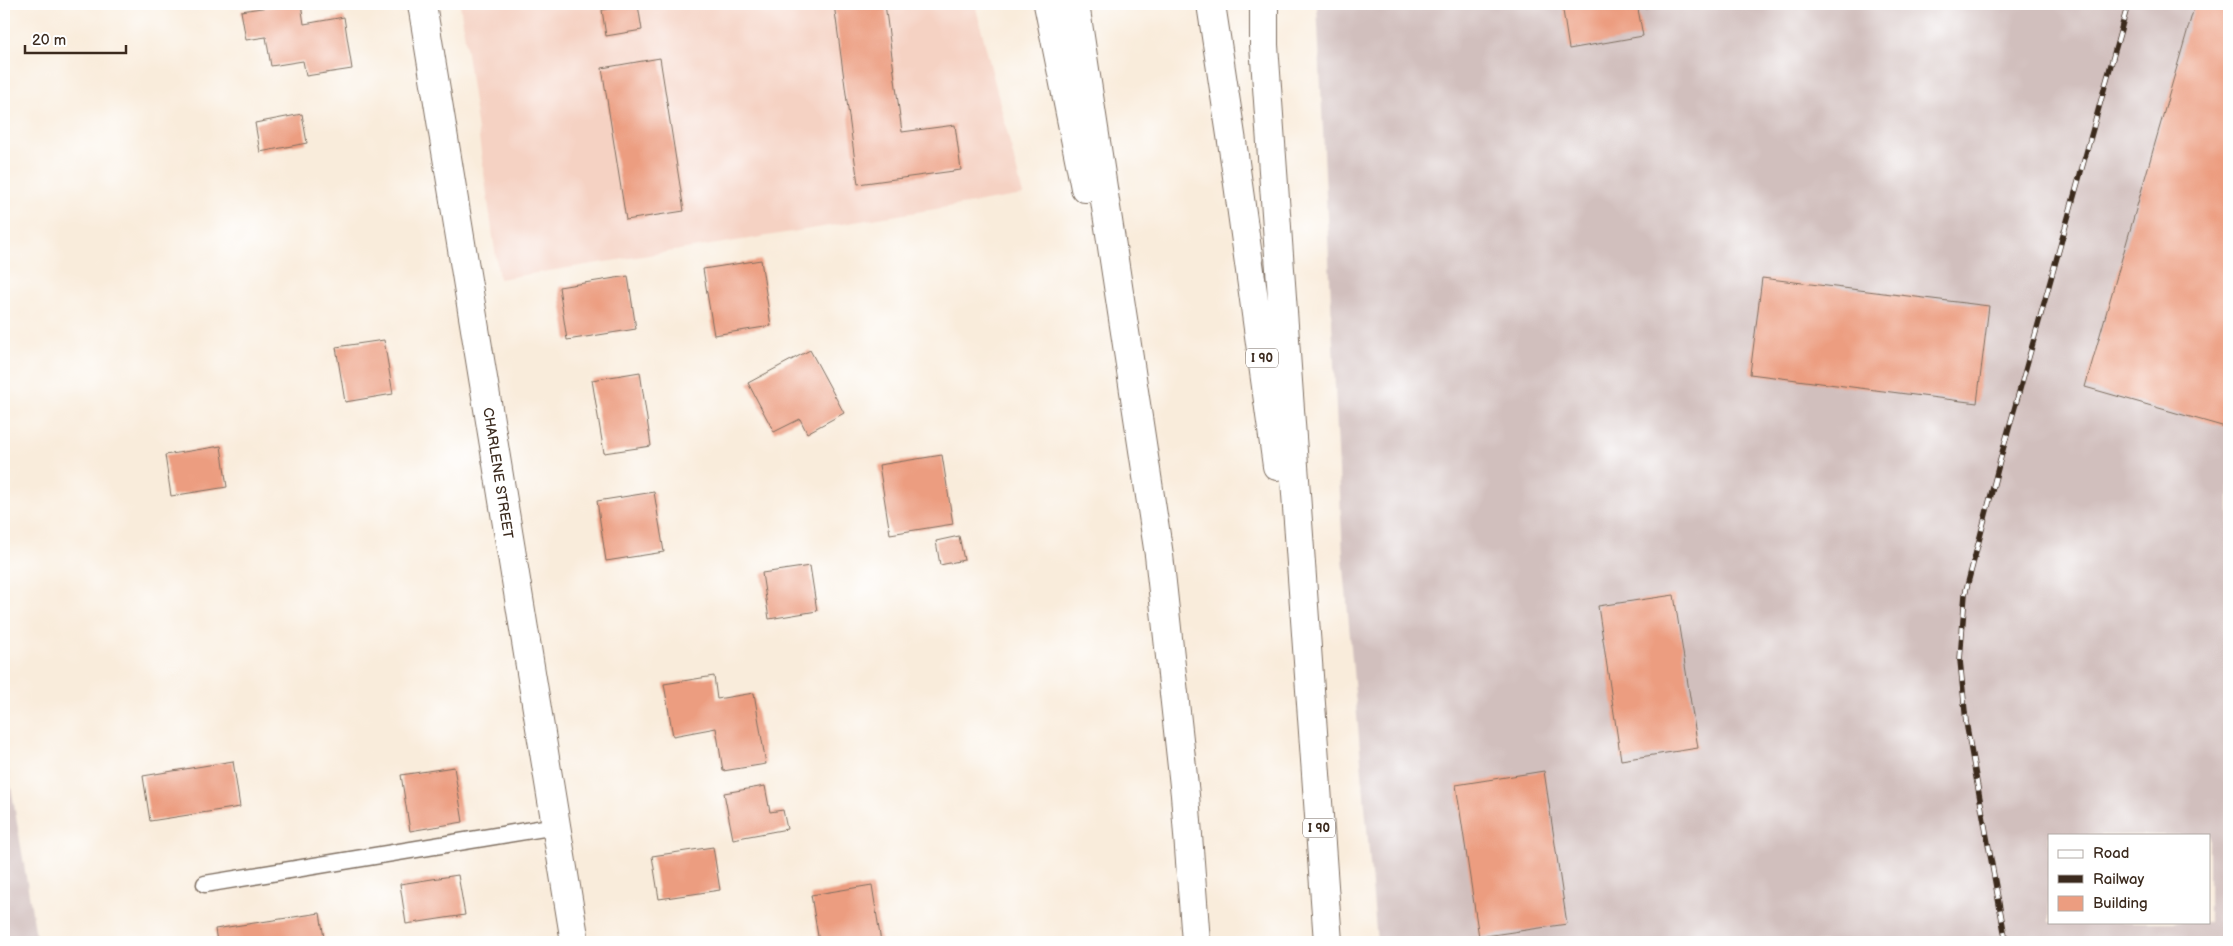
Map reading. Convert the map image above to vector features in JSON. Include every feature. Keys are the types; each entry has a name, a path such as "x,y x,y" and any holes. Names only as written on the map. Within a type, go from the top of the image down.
{"main road":[{"name":"CHARLENE STREET","path":"422,4 575,942"},
{"path":"1048,4 1159,554"},
{"path":"1075,4 1159,554 1185,795 1196,942"},
{"name":"I 90","path":"1211,4 1234,155 1310,713 1328,942"},
{"path":"1264,4 1264,44 1310,713"}],"lane":[{"path":"204,884 556,826"}],"shaded area":[{"path":"460,4 975,4 1023,195 499,279"},
{"path":"1317,4 2229,4 2229,942 1377,942 1343,557"},
{"path":"4,745 37,942 4,942"}],"building":[{"path":"301,4 304,24 344,17 352,69 306,76 303,61 271,66 266,37 246,40 241,11"},
{"path":"834,4 885,4 902,132 955,125 961,170 858,184"},
{"path":"1562,4 1665,5 1638,9 1643,36 1569,49"},
{"path":"2195,4 2229,4 2229,428 2085,387"},
{"path":"638,5 642,30 606,36 602,10"},
{"path":"660,58 684,211 626,220 602,68"},
{"path":"302,114 307,143 260,152 255,123"},
{"path":"761,260 771,326 714,335 703,269"},
{"path":"628,276 636,329 567,340 559,287"},
{"path":"1762,278 1989,306 1977,403 1750,374"},
{"path":"384,340 393,394 345,402 336,347"},
{"path":"810,350 844,413 807,433 800,419 774,432 748,383"},
{"path":"640,372 651,446 604,453 592,380"},
{"path":"221,446 227,487 171,496 165,455"},
{"path":"942,455 953,524 890,534 879,465"},
{"path":"654,492 664,552 606,561 597,501"},
{"path":"959,536 964,560 940,565 936,541"},
{"path":"810,566 817,611 769,619 762,573"},
{"path":"1674,595 1698,748 1621,760 1598,606"},
{"path":"714,676 717,699 754,693 766,764 723,771 716,728 673,736 664,684"},
{"path":"233,761 240,807 150,821 143,776"},
{"path":"454,767 463,822 410,831 401,775"},
{"path":"1544,771 1567,924 1479,937 1456,785"},
{"path":"765,786 770,812 783,810 787,829 733,839 724,793"},
{"path":"713,847 720,890 659,899 652,856"},
{"path":"458,875 465,915 406,924 400,884"},
{"path":"872,885 881,942 819,942 811,895"},
{"path":"320,913 324,938 292,942 217,942 215,929"}],"railway":[{"path":"2006,942 1966,722 1960,660 1965,594 2002,453 2128,4"}]}
